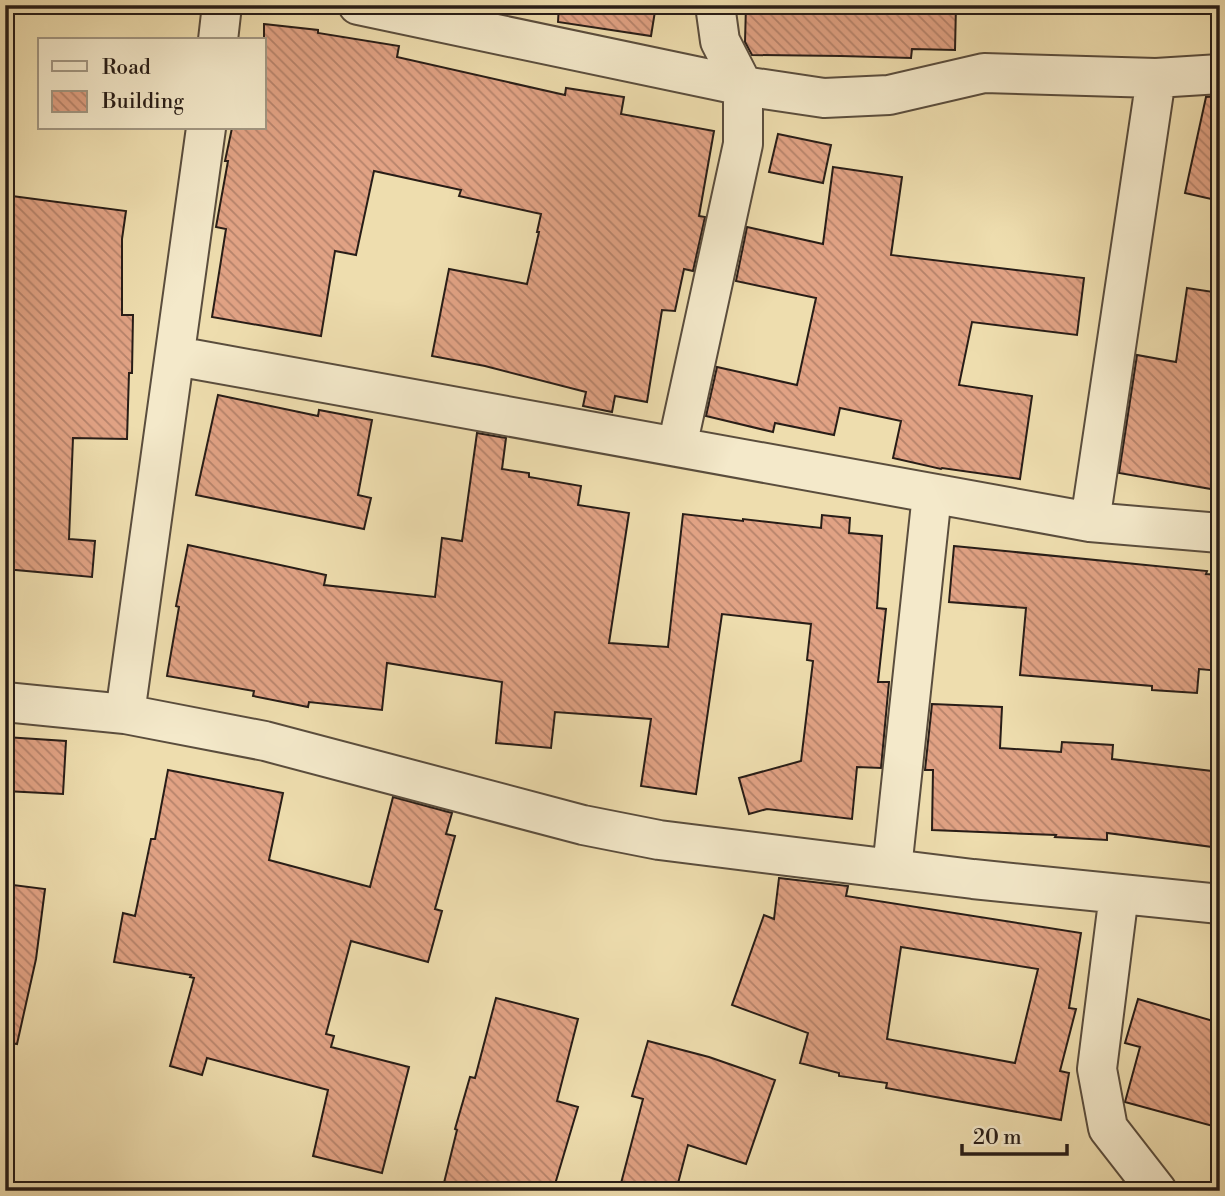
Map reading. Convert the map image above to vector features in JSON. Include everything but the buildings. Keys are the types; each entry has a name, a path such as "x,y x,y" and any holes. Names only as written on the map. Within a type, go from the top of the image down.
{"street":[{"path":"218,38 222,5"},
{"path":"358,5 743,86 824,98 889,96 984,74 1156,78 1220,74"},
{"path":"677,447 743,144 743,86 720,41 715,5"},
{"path":"1090,522 1156,78"},
{"path":"125,714 206,130"},
{"path":"176,356 1090,522 1220,533"},
{"path":"892,869 932,494"},
{"path":"5,702 125,714 265,741 596,827 659,840 892,869 1220,904"},
{"path":"1119,894 1097,1069 1108,1128 1157,1191"}]}
